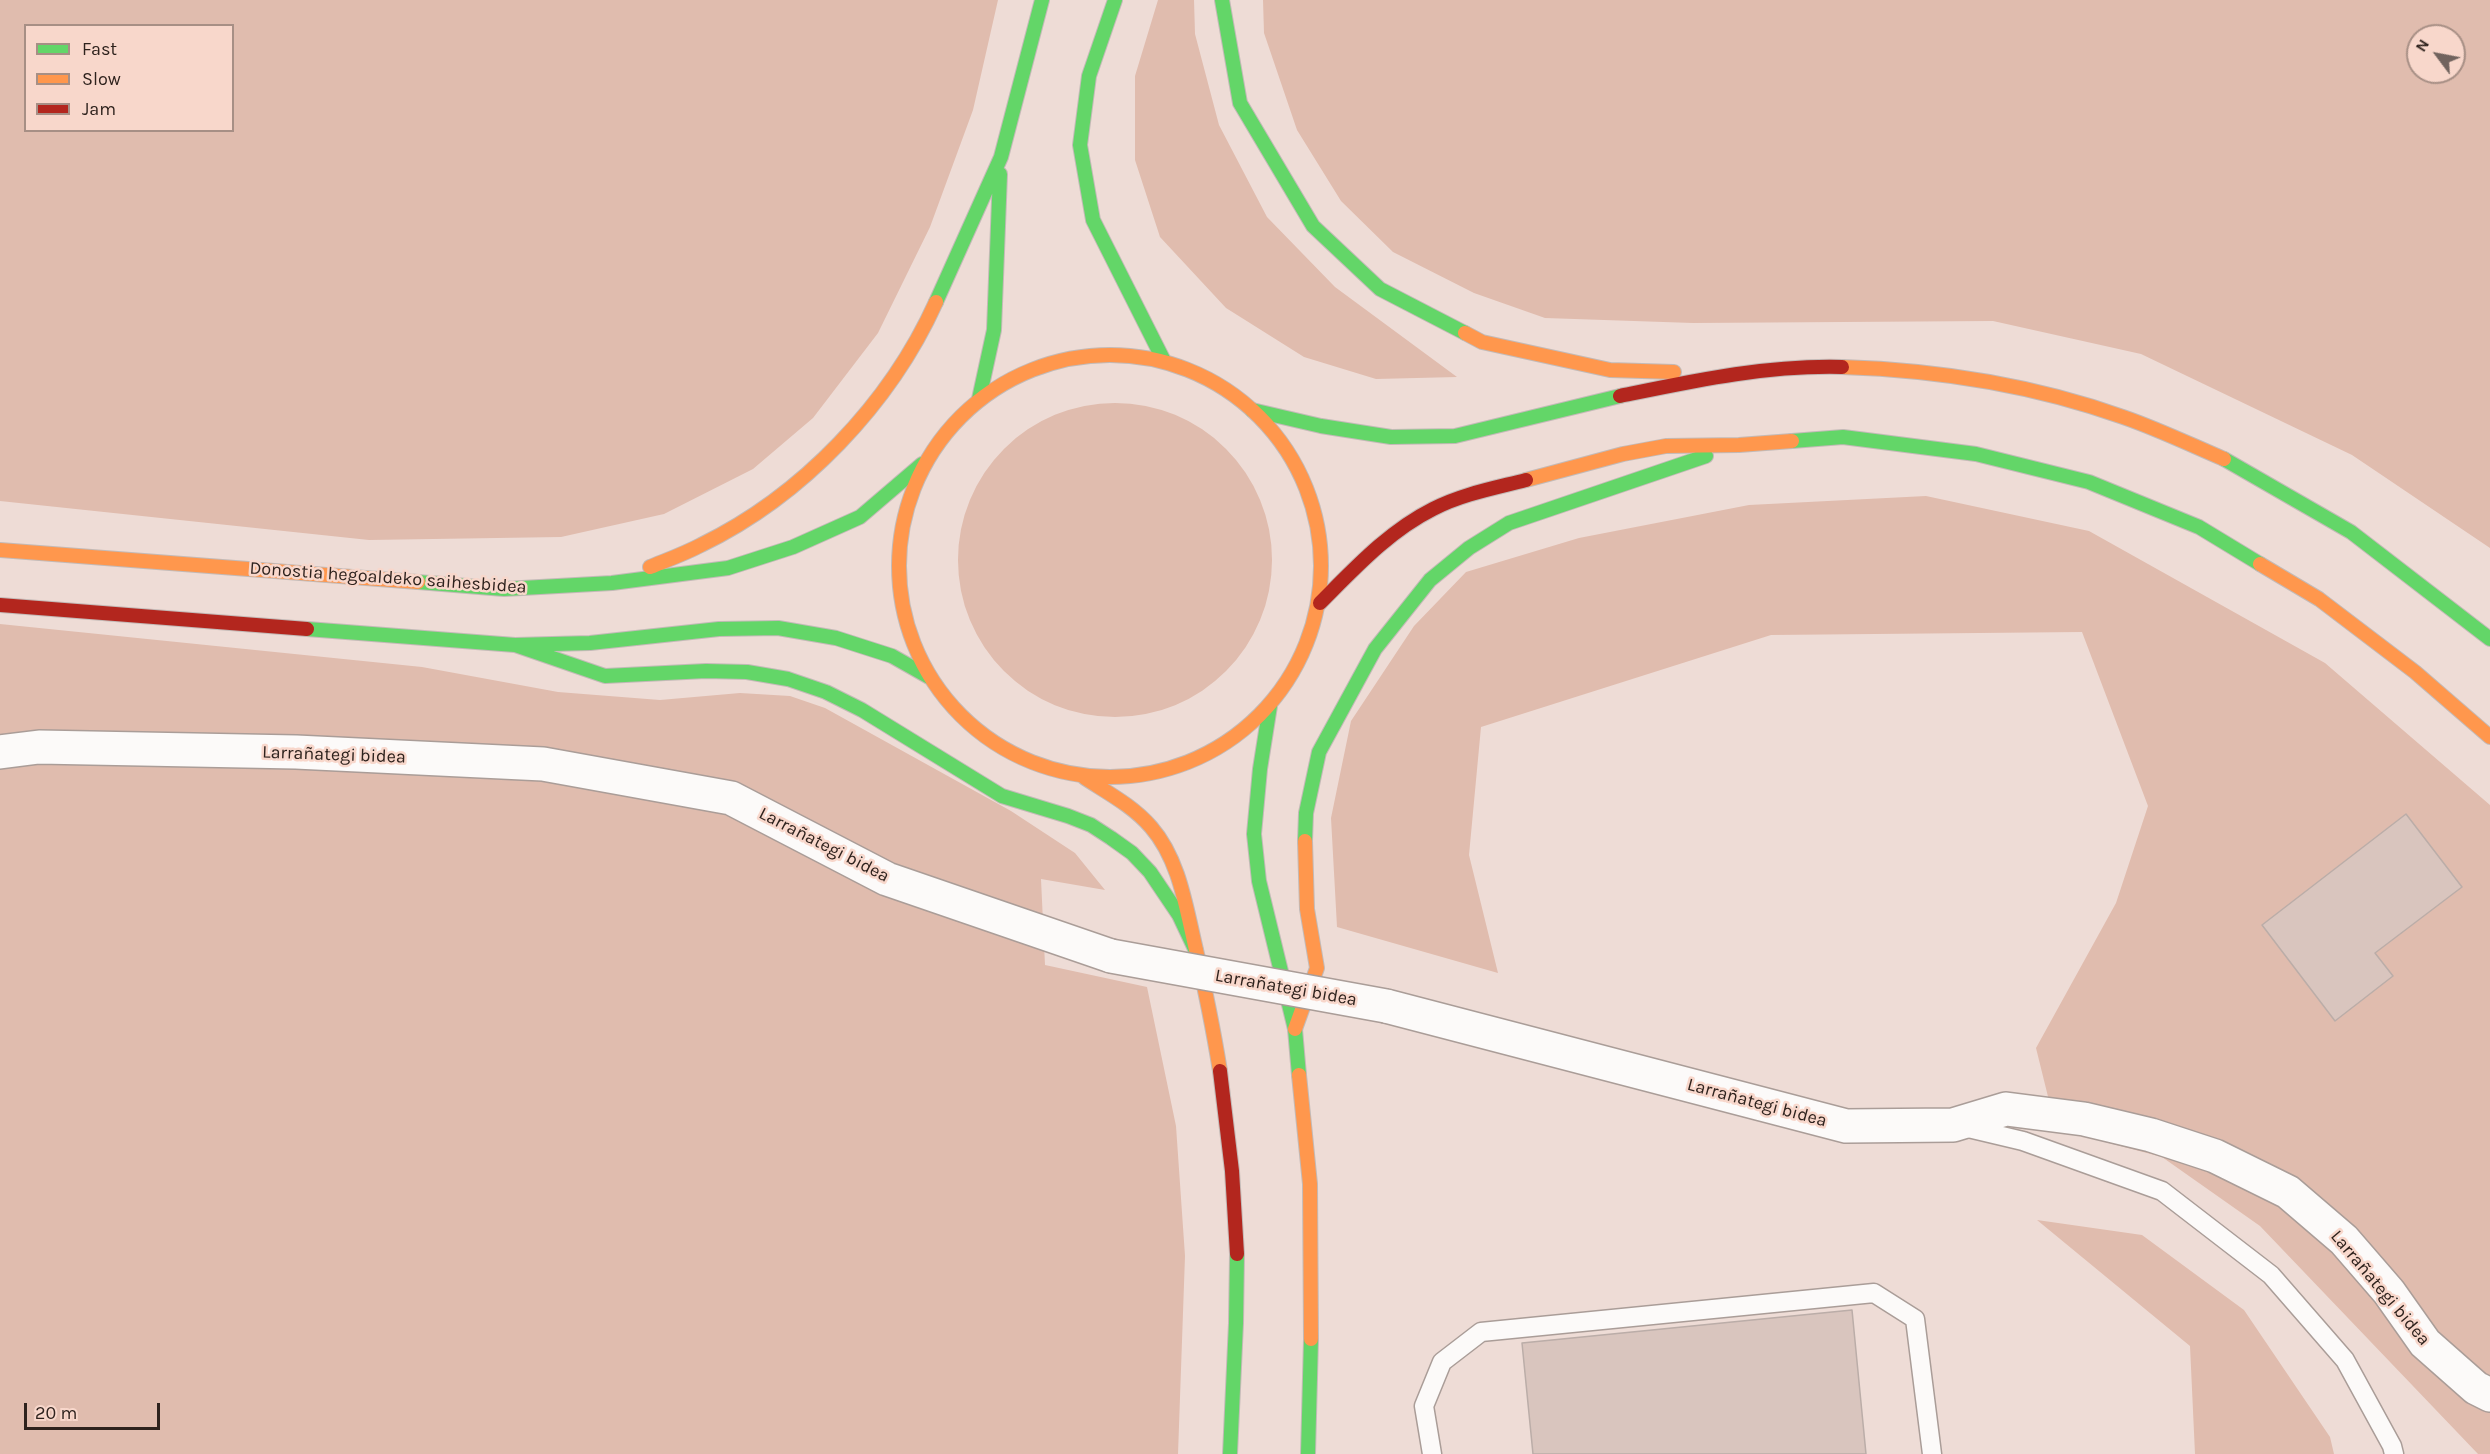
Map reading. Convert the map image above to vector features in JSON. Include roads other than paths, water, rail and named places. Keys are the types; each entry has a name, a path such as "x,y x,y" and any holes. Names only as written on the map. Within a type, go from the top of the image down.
{"main road":[{"path":"612,583 702,545 758,511 791,487 837,447 870,410 900,370 924,327 1001,157 1042,0"},
{"path":"1114,0 1089,76 1080,145 1094,220 1163,359"},
{"path":"1222,0 1240,104 1313,226 1380,289 1482,342 1610,370 1736,374"},
{"path":"979,399 994,330 1001,157"},
{"path":"1085,778 1154,774 1217,750 1270,706 1302,658 1320,603 1321,536 1302,473 1284,445 1252,410 1218,381 1163,359 1099,354 1035,367 979,399 950,428 926,461 905,514 898,570 906,626 929,677 970,726 1024,761 1085,778 1135,811 1158,836 1173,864 1189,912 1210,1008 1222,1080 1233,1183 1237,1304 1230,1454"},
{"path":"1252,410 1321,426 1391,437 1455,436 1597,400 1736,374 1802,366 1892,369 2014,386 2123,417 2236,464 2352,532 2490,639"},
{"path":"1320,603 1381,543 1433,509 1468,495 1623,454 1666,446 1739,445 1843,437 1976,454 2089,482 2199,527 2319,599 2415,672 2490,737"},
{"path":"1295,1029 1317,968 1307,909 1305,864 1306,813 1319,752 1375,649 1400,616 1430,580 1469,548 1509,523 1739,445"},
{"name":"Donostia hegoaldeko saihesbidea","path":"0,550 504,589 612,583 728,568 793,547 860,517 926,461"},
{"path":"0,605 515,645 590,643 719,629 778,628 836,638 892,656 929,677"},
{"path":"515,645 605,676 706,671 747,672 788,679 826,692 861,710 1002,796 1068,816 1091,825 1112,838 1132,853 1150,872 1179,915 1196,951"},
{"path":"1270,706 1260,769 1254,834 1259,881 1295,1029 1310,1184 1312,1323 1308,1454"}],"street":[{"name":"Larrañategi bidea","path":"0,752 39,747 261,751 543,764 731,798 887,879 1111,956 1386,1006 1846,1126 1953,1125 2006,1109 2084,1119 2151,1135 2215,1156 2288,1192 2344,1240 2389,1292 2425,1343 2476,1388 2490,1395"}],"lane":[{"path":"1953,1125 2023,1141 2162,1191 2271,1275 2345,1360 2392,1446 2394,1454"},
{"path":"1432,1454 1424,1406 1442,1362 1481,1332 1874,1293 1915,1320 1932,1454"}]}
